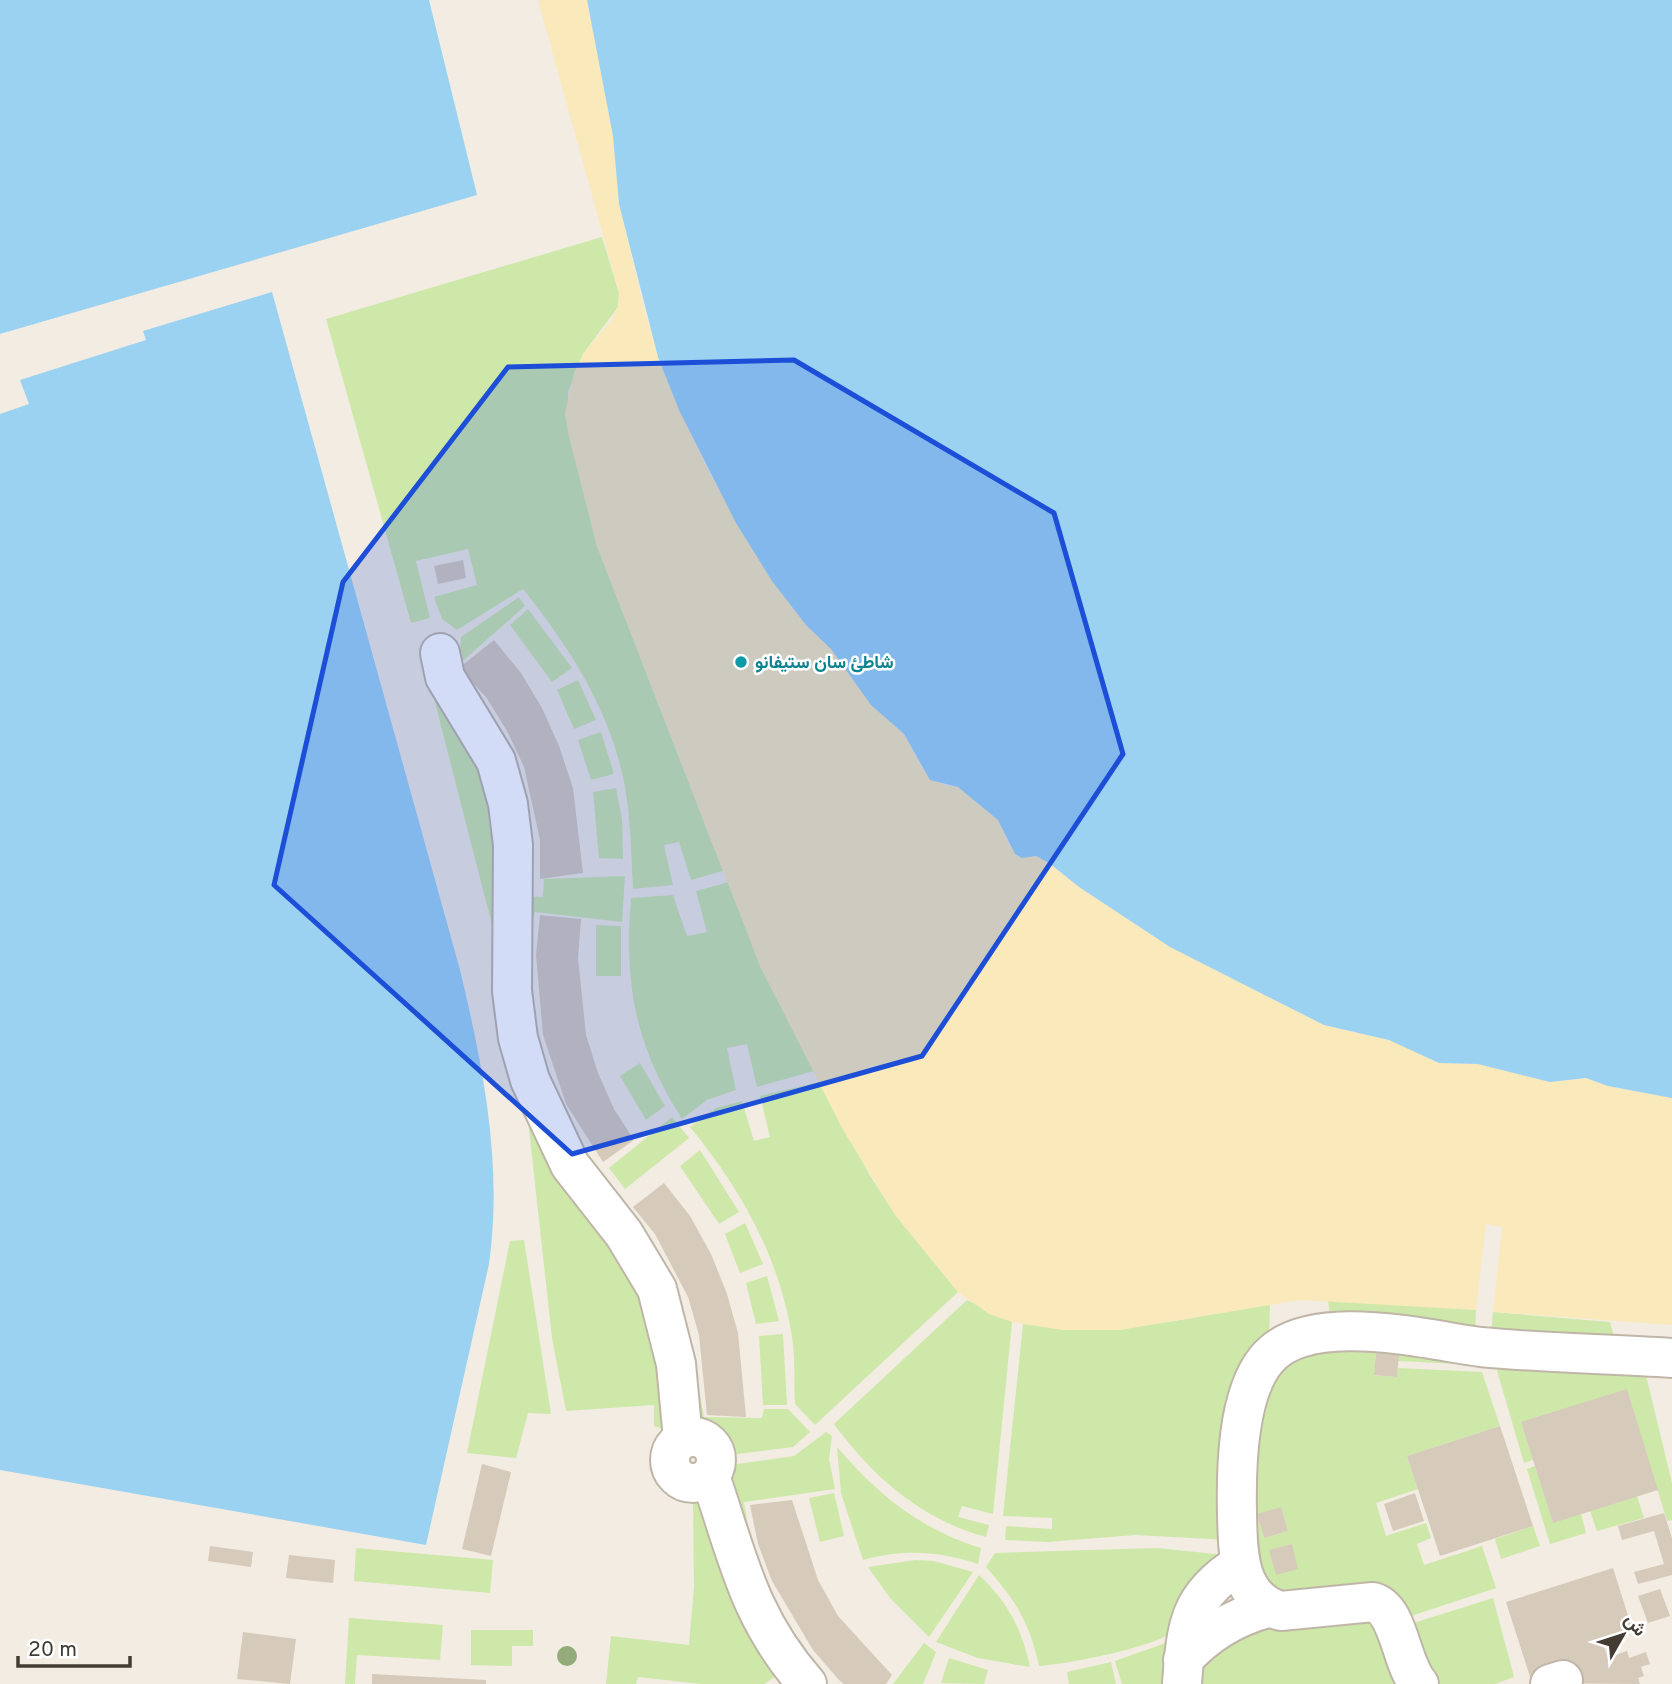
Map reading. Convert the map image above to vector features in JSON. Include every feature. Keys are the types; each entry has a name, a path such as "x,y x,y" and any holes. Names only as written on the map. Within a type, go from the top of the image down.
{"street":[{"path":"440,653 445,677 496,761 508,804 513,845 512,991 518,1038 530,1080 570,1165 624,1234 657,1289 676,1364 683,1439 671,1456 677,1476 697,1483 710,1476 752,1604 766,1630 807,1684"},
{"path":"1268,1608 1243,1578 1240,1564 1237,1503 1245,1406 1266,1360 1296,1340 1360,1331 1482,1347 1672,1358"},
{"path":"1183,1672 1186,1630 1194,1609 1221,1576 1240,1564"},
{"path":"1183,1672 1197,1645 1230,1621 1268,1608 1296,1612 1373,1602 1380,1604 1391,1618 1409,1667 1419,1684"}],"highlighted area":[{"path":"794,360 1054,513 1123,754 922,1056 572,1154 274,885 343,582 508,367"}],"green space":[{"path":"602,237 619,293 618,307 583,354 568,392 568,432 597,546 723,871 691,880 679,842 664,845 673,885 633,889 624,782 608,729 598,704 571,656 523,589 457,630 442,619 434,597 477,585 468,549 416,561 430,618 411,623 326,319"},
{"path":"519,597 525,606 457,666 452,663 460,651 461,637"},
{"path":"528,609 572,668 552,682 510,625"},
{"path":"578,680 596,720 574,729 557,690"},
{"path":"430,683 498,799 501,960"},
{"path":"601,732 614,774 591,780 578,740"},
{"path":"616,788 622,819 623,859 599,858 593,792"},
{"path":"625,876 622,922 535,912 533,920 522,918 524,896 543,897 544,879"},
{"path":"729,882 760,966 814,1071 757,1087 747,1044 727,1048 736,1090 707,1100 682,1119 653,1065 636,1013 629,959 631,898 673,895 687,936 707,932 696,891"},
{"path":"596,925 621,926 621,976 596,976"},
{"path":"640,1063 665,1106 646,1120 620,1076"},
{"path":"819,1082 869,1174 896,1216 958,1292 815,1425 795,1404 793,1344 788,1314 769,1256 743,1202 690,1127 716,1108 742,1101 754,1141 770,1137 760,1096"},
{"path":"526,1102 651,1305 664,1429 654,1426 654,1405 566,1411 552,1338"},
{"path":"672,1117 689,1138 625,1189 609,1168"},
{"path":"700,1150 739,1212 719,1224 680,1166"},
{"path":"745,1223 763,1264 740,1273 725,1234"},
{"path":"524,1240 551,1414 528,1413 516,1458 467,1453 510,1241"},
{"path":"767,1276 779,1321 756,1324 746,1283"},
{"path":"967,1300 1012,1322 993,1514 962,1506 958,1517 989,1525 986,1537 941,1520 901,1494 865,1462 834,1424"},
{"path":"1328,1300 1476,1310 1475,1337 1331,1327"},
{"path":"1270,1302 1269,1342 1229,1540 1135,1535 1048,1542 1005,1540 1006,1526 1052,1529 1052,1518 1003,1516 1023,1324 1086,1329 1147,1325"},
{"path":"1493,1312 1610,1322 1617,1348 1491,1337"},
{"path":"783,1334 787,1405 763,1405 759,1336"},
{"path":"1346,1341 1479,1365 1398,1361 1398,1355 1376,1354 1374,1375 1396,1377 1398,1368 1482,1372 1500,1426 1407,1456 1418,1489 1376,1503 1386,1536 1426,1523 1431,1538 1417,1544 1424,1565 1482,1546 1496,1588 1399,1620 1282,1604 1253,1561 1247,1472 1275,1361","holes":["1281,1508 1288,1531 1264,1538 1257,1514"]},
{"path":"1493,1357 1643,1363 1672,1483 1672,1520 1667,1521 1627,1390 1522,1422 1533,1460 1524,1463"},
{"path":"696,1375 704,1417 762,1418 764,1409 788,1409 810,1432 793,1447 722,1456 713,1437 694,1429"},
{"path":"826,1432 832,1436 829,1459 835,1489 744,1502 751,1546 724,1466 794,1456"},
{"path":"837,1447 884,1495 920,1521 981,1548 978,1564 948,1556 920,1553 892,1554 863,1560 841,1493"},
{"path":"1535,1466 1553,1522 1581,1514 1586,1533 1550,1544 1527,1469"},
{"path":"665,1477 683,1492 709,1498 784,1671 764,1684 701,1684 638,1677 636,1684 606,1684 611,1636 689,1645 694,1587 693,1503 676,1499 655,1483"},
{"path":"834,1493 844,1536 820,1542 809,1498"},
{"path":"1637,1496 1644,1518 1597,1531 1590,1511"},
{"path":"1533,1526 1540,1546 1501,1559 1495,1539"},
{"path":"356,1548 493,1560 490,1593 354,1581"},
{"path":"1157,1548 1225,1555 1178,1628 1153,1642 1134,1648 1052,1665 1039,1666 1031,1636 1020,1612 986,1567 995,1553"},
{"path":"915,1560 934,1561 973,1572 929,1637 890,1598 868,1567"},
{"path":"979,1575 998,1595 1012,1616 1023,1640 1030,1667 978,1658 936,1642"},
{"path":"1493,1598 1514,1677 1495,1684 1434,1684 1401,1627"},
{"path":"1370,1612 1406,1684 1189,1684 1195,1663 1232,1632"},
{"path":"349,1618 443,1625 440,1660 357,1655 355,1684 345,1684"},
{"path":"471,1630 533,1630 533,1646 512,1646 512,1666 471,1665"},
{"path":"1174,1640 1173,1684 1122,1684 1115,1661"},
{"path":"924,1643 936,1652 923,1684 893,1684"},
{"path":"949,1658 988,1670 984,1684 941,1683"},
{"path":"1111,1662 1116,1684 1069,1684 1067,1672"}],"sand":[{"name":"شاطئ سان ستيفانو","path":"538,0 587,0 613,136 619,204 642,301 658,357 707,469 772,581 806,625 831,649 871,705 904,734 922,768 943,785 958,787 998,820 1010,847 1022,858 1036,856 1049,863 1079,887 1170,947 1324,1025 1389,1040 1439,1063 1478,1064 1550,1082 1586,1078 1608,1086 1672,1098 1672,1325 1493,1312 1502,1227 1486,1224 1476,1310 1300,1300 1120,1330 1062,1330 1012,1322 989,1314 958,1292 896,1216 843,1130 760,966 597,546 565,413 574,373 583,354 612,320 618,307 619,293"}],"water":[{"path":"0,0 429,0 477,195 0,334"},
{"path":"587,0 1672,0 1672,1098 1608,1086 1586,1078 1550,1082 1478,1064 1439,1063 1389,1040 1324,1025 1170,947 1079,887 1049,863 1036,856 1022,858 1015,854 998,820 958,787 930,780 904,734 871,705 831,649 806,625 772,581 736,523 679,410 658,357 619,204 613,136"},
{"path":"272,292 460,970 476,1042 488,1116 494,1189 489,1264 426,1545 0,1470 0,414 29,404 20,380 146,340 143,331"}],"building":[{"path":"463,560 466,578 438,584 434,566"},
{"path":"494,640 521,673 542,708 559,746 573,788 583,873 540,879 540,840 524,767 507,731 486,697 459,668"},
{"path":"540,915 581,919 578,958 586,1035 598,1073 614,1109 634,1140 603,1162 566,1104 543,1035 536,955"},
{"path":"664,1183 690,1216 711,1254 727,1294 738,1333 746,1417 707,1415 699,1335 688,1297 655,1234 633,1207"},
{"path":"1376,1353 1399,1355 1397,1377 1374,1375"},
{"path":"1627,1389 1658,1490 1553,1523 1521,1422"},
{"path":"1500,1426 1533,1526 1440,1556 1407,1456"},
{"path":"482,1464 511,1472 491,1556 462,1549"},
{"path":"1415,1493 1424,1521 1393,1531 1384,1504"},
{"path":"792,1500 818,1580 838,1616 892,1675 886,1684 844,1684 839,1680 813,1650 772,1581 758,1544 750,1505"},
{"path":"1281,1507 1288,1531 1264,1538 1257,1514"},
{"path":"1664,1513 1672,1538 1672,1575 1638,1584 1634,1572 1664,1564 1654,1531 1622,1540 1618,1526"},
{"path":"1292,1544 1298,1569 1276,1575 1269,1550"},
{"path":"210,1546 253,1552 251,1567 208,1561"},
{"path":"289,1555 335,1560 333,1583 286,1578"},
{"path":"1613,1568 1632,1628 1601,1638 1608,1658 1627,1651 1629,1658 1646,1652 1650,1664 1641,1667 1644,1676 1638,1678 1640,1684 1532,1683 1506,1602"},
{"path":"1660,1589 1670,1616 1648,1623 1638,1596"},
{"path":"243,1632 296,1639 290,1684 237,1679"},
{"path":"372,1674 486,1680 486,1684 372,1684"}],"place":[{"name":"شاطئ سان ستيفانو","path":"741,662"}]}
